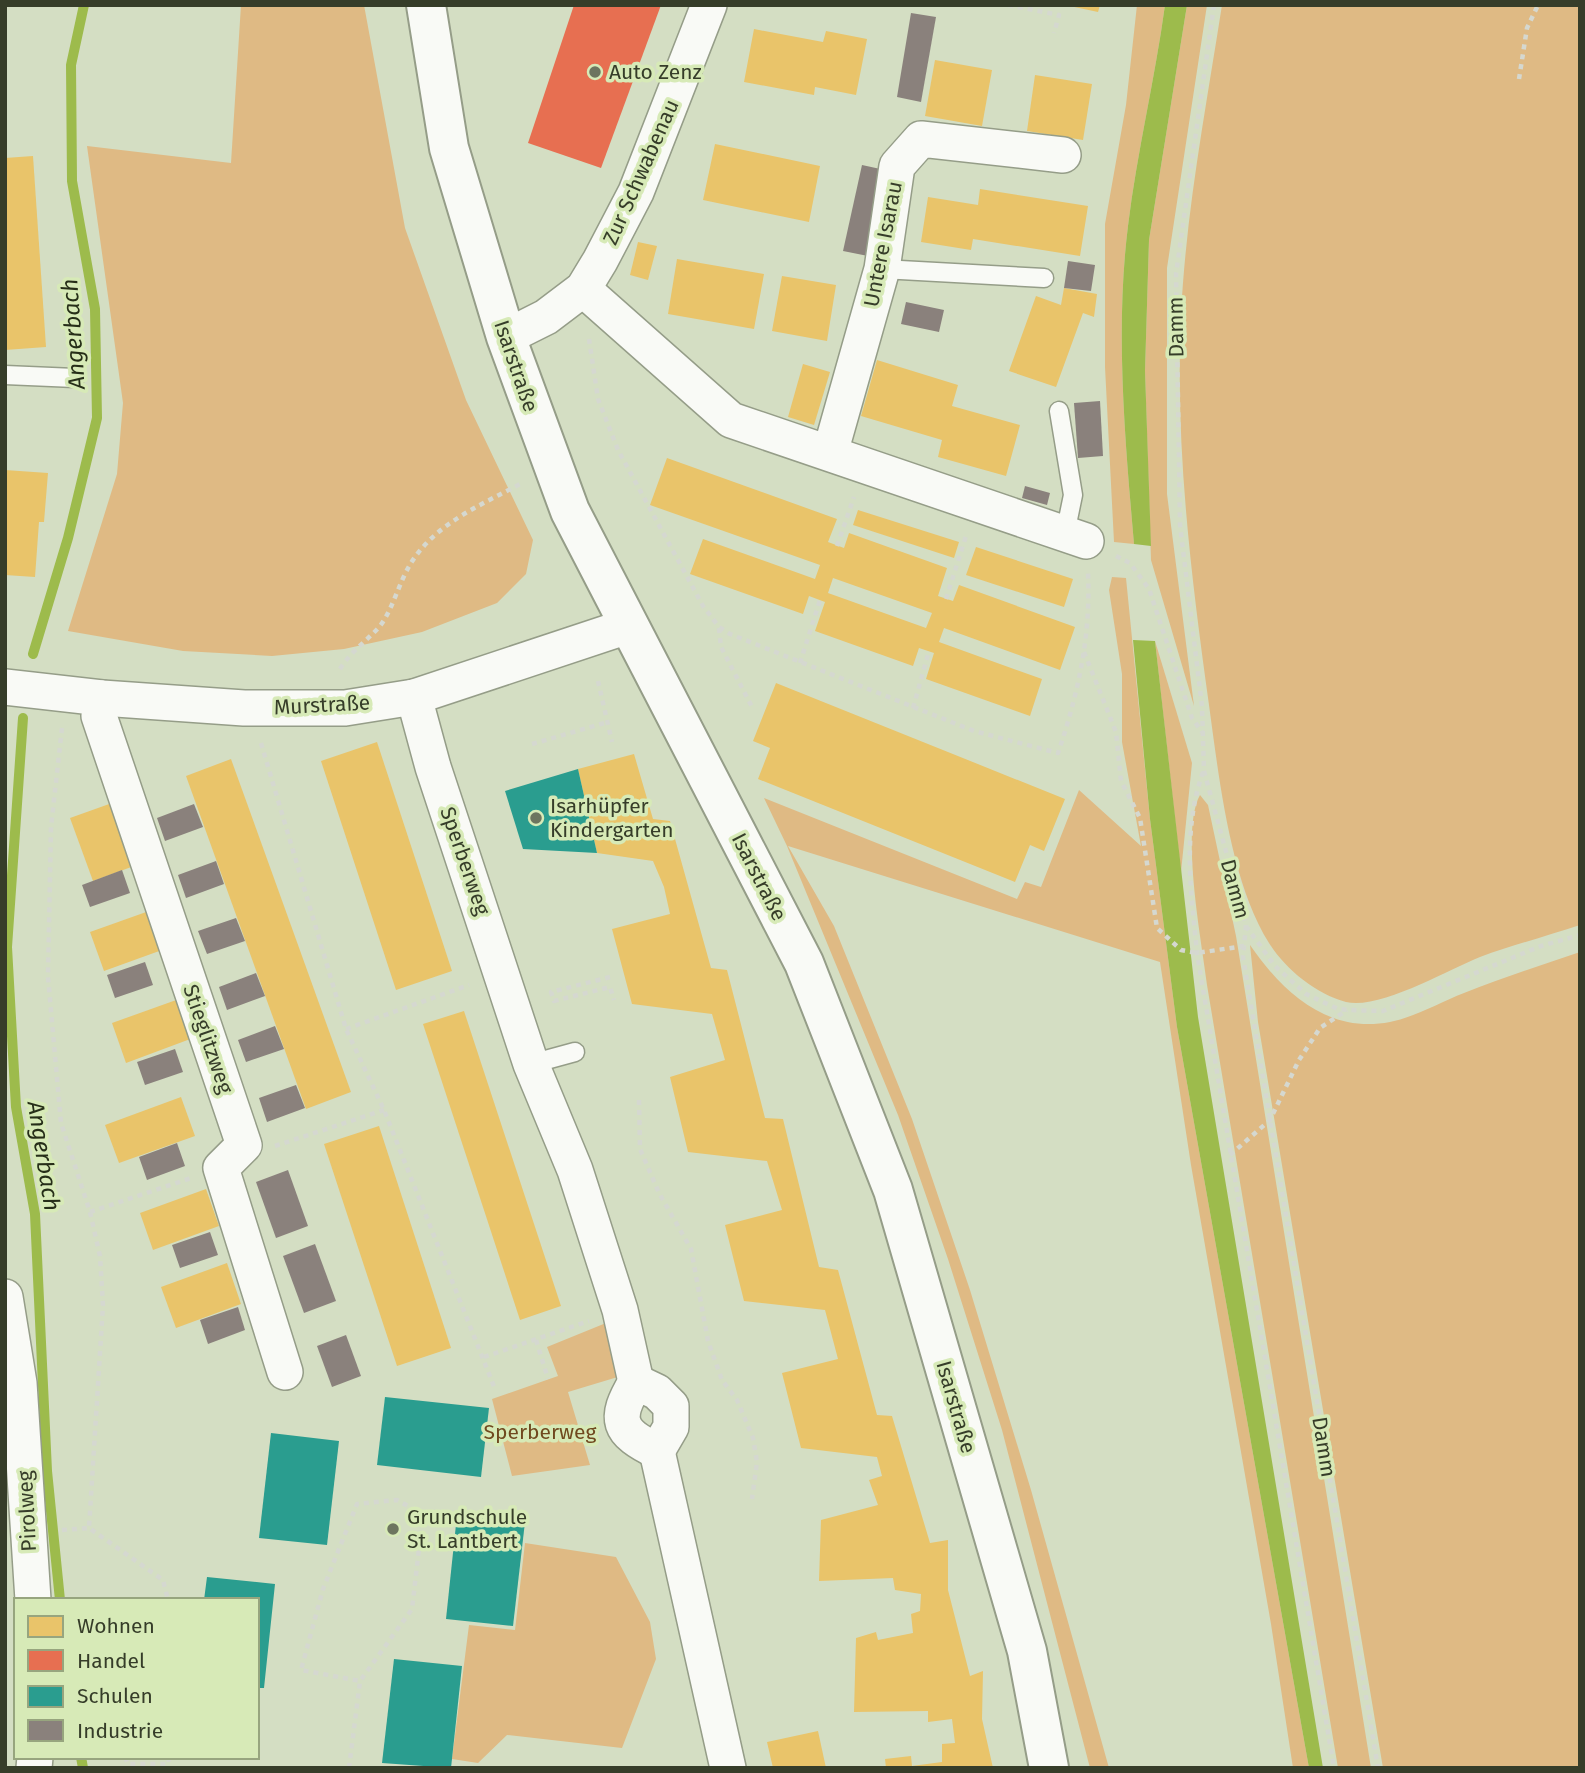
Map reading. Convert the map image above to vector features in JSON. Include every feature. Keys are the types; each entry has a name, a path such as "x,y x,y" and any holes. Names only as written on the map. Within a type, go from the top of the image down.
{"main road":[{"name":"Isarstraße","path":"426,5 449,148 506,337 570,511 804,963 893,1190 1027,1651 1049,1768"}],"street":[{"name":"Zur Schwabenau","path":"506,337 546,317 583,289 636,192 709,5"},
{"name":"Untere Isarau","path":"830,453 882,269 897,166 921,139 1063,155"},
{"path":"583,289 731,420 1076,538"},
{"name":"Murstraße","path":"5,687 102,698 244,708 345,708 414,697 628,626"},
{"name":"Sperberweg","path":"414,697 433,767 531,1064 575,1170 620,1310 636,1382 657,1392 671,1406 671,1427 657,1451 699,1626 728,1768"},
{"name":"Stieglitzweg","path":"102,698 99,716 233,1156 285,1373"},
{"name":"Pirolweg","path":"5,1297 19,1382 33,1598"}],"lane":[{"path":"882,269 1044,278"},
{"path":"5,375 75,378"},
{"path":"1059,411 1073,495 1076,538"},
{"path":"531,1064 575,1052"}],"path":[{"path":"1008,5 1059,15 1054,33"},
{"name":"Damm","path":"1214,5 1175,274 1180,525 1202,706 1204,771 1246,925 1242,957 1378,1768"},
{"path":"1519,79 1527,28 1538,5"},
{"path":"588,332 598,399 618,450 703,606 719,627 800,663 974,731 1058,753 1075,704 1090,616 1076,538"},
{"path":"837,545 864,465"},
{"path":"340,668 348,656 381,625 397,588 426,539 451,522 524,482"},
{"path":"946,599 977,504"},
{"path":"1076,538 1130,563 1149,589 1192,718 1202,732"},
{"path":"800,663 820,600"},
{"path":"719,627 721,647 752,707"},
{"path":"913,708 929,651"},
{"path":"1083,652 1116,732 1121,781 1140,818 1157,928 1175,946 1197,953 1244,946"},
{"path":"598,681 612,742"},
{"path":"64,716 51,828 48,977 61,1123 90,1212 100,1255 103,1305 89,1528 163,1580 168,1598"},
{"path":"532,744 608,723"},
{"path":"261,743 346,1029 384,1110 495,1389"},
{"path":"1204,771 1193,801 1188,869 1197,953 1334,1768"},
{"path":"1246,925 1275,966 1306,994 1338,1009 1348,1010 1382,1011 1541,946 1580,935"},
{"path":"346,1029 503,973"},
{"path":"610,977 551,992 554,1001 610,987 614,1000"},
{"path":"1230,1155 1270,1120 1299,1060 1320,1028 1348,1010"},
{"path":"639,1100 640,1149 659,1193 691,1249 708,1341 722,1380 737,1400 753,1438 757,1462 752,1499"},
{"path":"90,1212 233,1156 263,1150 384,1110"},
{"path":"484,1357 620,1310"},
{"path":"536,1340 548,1379"},
{"path":"349,1768 360,1681 412,1609 423,1514 397,1500 357,1504 323,1589 301,1670 360,1681"},
{"path":"126,1759 128,1764 170,1766"}],"green space":[{"path":"241,5 364,5 405,228 466,400 533,540 526,574 497,603 422,632 344,649 272,656 183,651 68,631 117,474 123,403 87,146 231,163"},
{"path":"1137,5 1165,5 1132,198 1124,265 1123,385 1134,544 1114,542 1105,367 1105,224 1126,105"},
{"path":"1187,5 1207,5 1167,268 1167,494 1194,706 1151,560 1145,371 1149,240"},
{"path":"1222,5 1580,5 1580,925 1480,957 1395,995 1360,1003 1346,1002 1313,987 1292,971 1269,943 1245,890 1236,859 1222,796 1213,733 1186,511 1180,364 1187,237"},
{"path":"1112,577 1126,578 1150,819 1177,1027 1309,1768 1293,1768 1271,1624 1191,1165 1160,962 788,846 834,926 912,1119 970,1290 1031,1490 1109,1768 1090,1768 1002,1430 948,1259 898,1115 787,846 764,798 1017,899 1025,882 1041,887 1079,790 1141,846 1122,742 1122,674 1109,590"},
{"path":"1155,641 1192,763 1181,872"},
{"path":"1200,795 1208,805 1236,936 1371,1768 1338,1768 1197,916 1192,834 1194,811"},
{"path":"1250,945 1277,979 1309,1006 1327,1016 1368,1024 1409,1017 1478,987 1580,952 1580,1768 1383,1768 1258,1022"},
{"name":"Sperberweg","path":"606,1323 621,1376 568,1392 590,1465 512,1476 492,1399 558,1376 547,1347"},
{"path":"525,1543 616,1557 650,1622 656,1659 622,1748 507,1735 478,1763 452,1759 469,1625 515,1630"}],"shaded area":[{"path":"1165,5 1187,5 1149,240 1145,371 1151,546 1134,544 1125,425 1122,305 1132,198"},
{"path":"1133,640 1155,641 1198,1017 1323,1768 1309,1768 1177,1027 1150,819"}],"building: Wohnen":[{"path":"1065,5 1100,5 1098,12"},
{"path":"754,29 823,42 826,31 867,39 856,95 815,87 814,95 744,82"},
{"path":"935,60 992,70 982,126 925,116"},
{"path":"1035,75 1092,84 1083,140 1027,131"},
{"path":"715,144 820,166 809,222 703,200"},
{"path":"33,156 46,347 5,350 5,158"},
{"path":"980,189 1088,206 1080,256 973,239 971,250 921,242 928,197 978,205"},
{"path":"638,242 657,246 648,280 630,275"},
{"path":"677,259 764,274 754,329 668,314"},
{"path":"782,276 836,285 827,341 772,331"},
{"path":"1064,288 1097,294 1094,317 1083,313 1056,387 1009,371 1036,296 1061,305"},
{"path":"877,360 958,385 952,406 1020,425 1006,476 938,457 942,440 861,416"},
{"path":"803,364 830,372 814,425 788,417"},
{"path":"667,458 837,519 828,542 844,548 849,533 947,568 938,596 953,601 959,585 1075,627 1060,670 944,628 939,642 1042,679 1030,716 926,679 934,653 919,648 913,666 815,631 825,602 809,596 803,614 690,574 703,539 815,579 820,565 650,505","holes":["833,578 932,613 926,628 828,593"]},
{"path":"5,470 48,473 44,522 39,522 35,577 5,575"},
{"path":"858,510 959,542 954,558 853,525"},
{"path":"976,547 1073,579 1064,607 966,575"},
{"path":"776,683 1065,799 1044,851 1030,845 1015,882 758,779 770,748 753,741"},
{"path":"377,742 452,971 396,990 321,761"},
{"path":"634,754 653,819 670,821 711,968 727,970 765,1118 783,1119 819,1267 838,1270 877,1415 892,1416 930,1543 948,1540 948,1590 970,1676 983,1671 982,1719 993,1768 886,1768 885,1759 911,1756 912,1766 942,1762 942,1744 955,1743 952,1719 928,1722 928,1711 854,1712 856,1638 876,1632 878,1640 913,1633 911,1614 920,1611 921,1594 895,1590 893,1578 819,1581 821,1520 878,1505 869,1480 882,1476 877,1457 801,1448 782,1373 838,1359 825,1310 744,1301 725,1225 782,1210 767,1161 688,1152 670,1077 725,1060 712,1014 632,1004 612,929 670,914 664,887 653,861 597,853 578,769"},
{"path":"231,759 351,1092 306,1109 186,776"},
{"path":"112,803 134,866 93,881 70,818"},
{"path":"149,911 162,950 104,971 90,932"},
{"path":"179,999 193,1038 126,1063 112,1023"},
{"path":"464,1011 561,1306 520,1320 423,1024"},
{"path":"181,1097 195,1136 119,1163 105,1125"},
{"path":"379,1126 451,1348 397,1366 324,1144"},
{"path":"206,1189 219,1226 153,1250 140,1213"},
{"path":"227,1263 241,1304 176,1328 161,1287"},
{"path":"818,1731 826,1768 773,1768 767,1742"}],"building: Handel":[{"path":"574,5 661,5 601,168 528,143"}],"building: Schulen":[{"path":"578,769 597,853 523,849 505,791"},
{"path":"385,1397 489,1408 481,1477 377,1465"},
{"path":"271,1433 339,1441 327,1545 259,1538"},
{"path":"457,1515 525,1522 513,1626 446,1619"},
{"path":"207,1577 275,1584 264,1688 259,1688 259,1598 204,1598"},
{"path":"394,1659 462,1666 451,1768 382,1763"}],"building: Industrie":[{"path":"911,13 936,17 921,102 897,97"},
{"path":"862,165 885,170 868,256 843,251"},
{"path":"1068,261 1095,265 1091,291 1064,288"},
{"path":"906,302 944,310 939,332 901,324"},
{"path":"1100,401 1103,456 1078,458 1074,403"},
{"path":"1025,486 1050,493 1047,505 1022,498"},
{"path":"194,804 203,827 165,841 157,818"},
{"path":"216,861 224,884 186,898 178,875"},
{"path":"122,870 130,893 90,907 82,885"},
{"path":"236,918 245,941 207,954 198,931"},
{"path":"145,962 153,985 115,998 107,975"},
{"path":"256,973 265,996 227,1010 219,987"},
{"path":"275,1026 284,1049 246,1062 238,1040"},
{"path":"175,1049 183,1072 145,1085 137,1062"},
{"path":"296,1085 305,1108 267,1122 259,1098"},
{"path":"177,1143 185,1166 147,1180 139,1157"},
{"path":"288,1170 308,1226 276,1238 256,1182"},
{"path":"210,1232 218,1255 180,1268 172,1245"},
{"path":"315,1244 336,1301 304,1313 283,1256"},
{"path":"238,1307 245,1330 208,1344 200,1320"},
{"path":"346,1335 361,1376 332,1387 317,1346"}],"waterway":[{"name":"Angerbach","path":"33,654 68,538 97,418 95,309 72,181 71,65 84,5"},
{"name":"Angerbach","path":"23,718 7,947 16,1107 35,1214 47,1471 60,1598"},
{"name":"Angerbach","path":"81,1759 83,1768"}],"place":[{"name":"Auto Zenz","path":"595,72"},
{"name":"Isarhüpfer Kindergarten","path":"536,818"},
{"name":"Grundschule St. Lantbert","path":"393,1529"}]}
